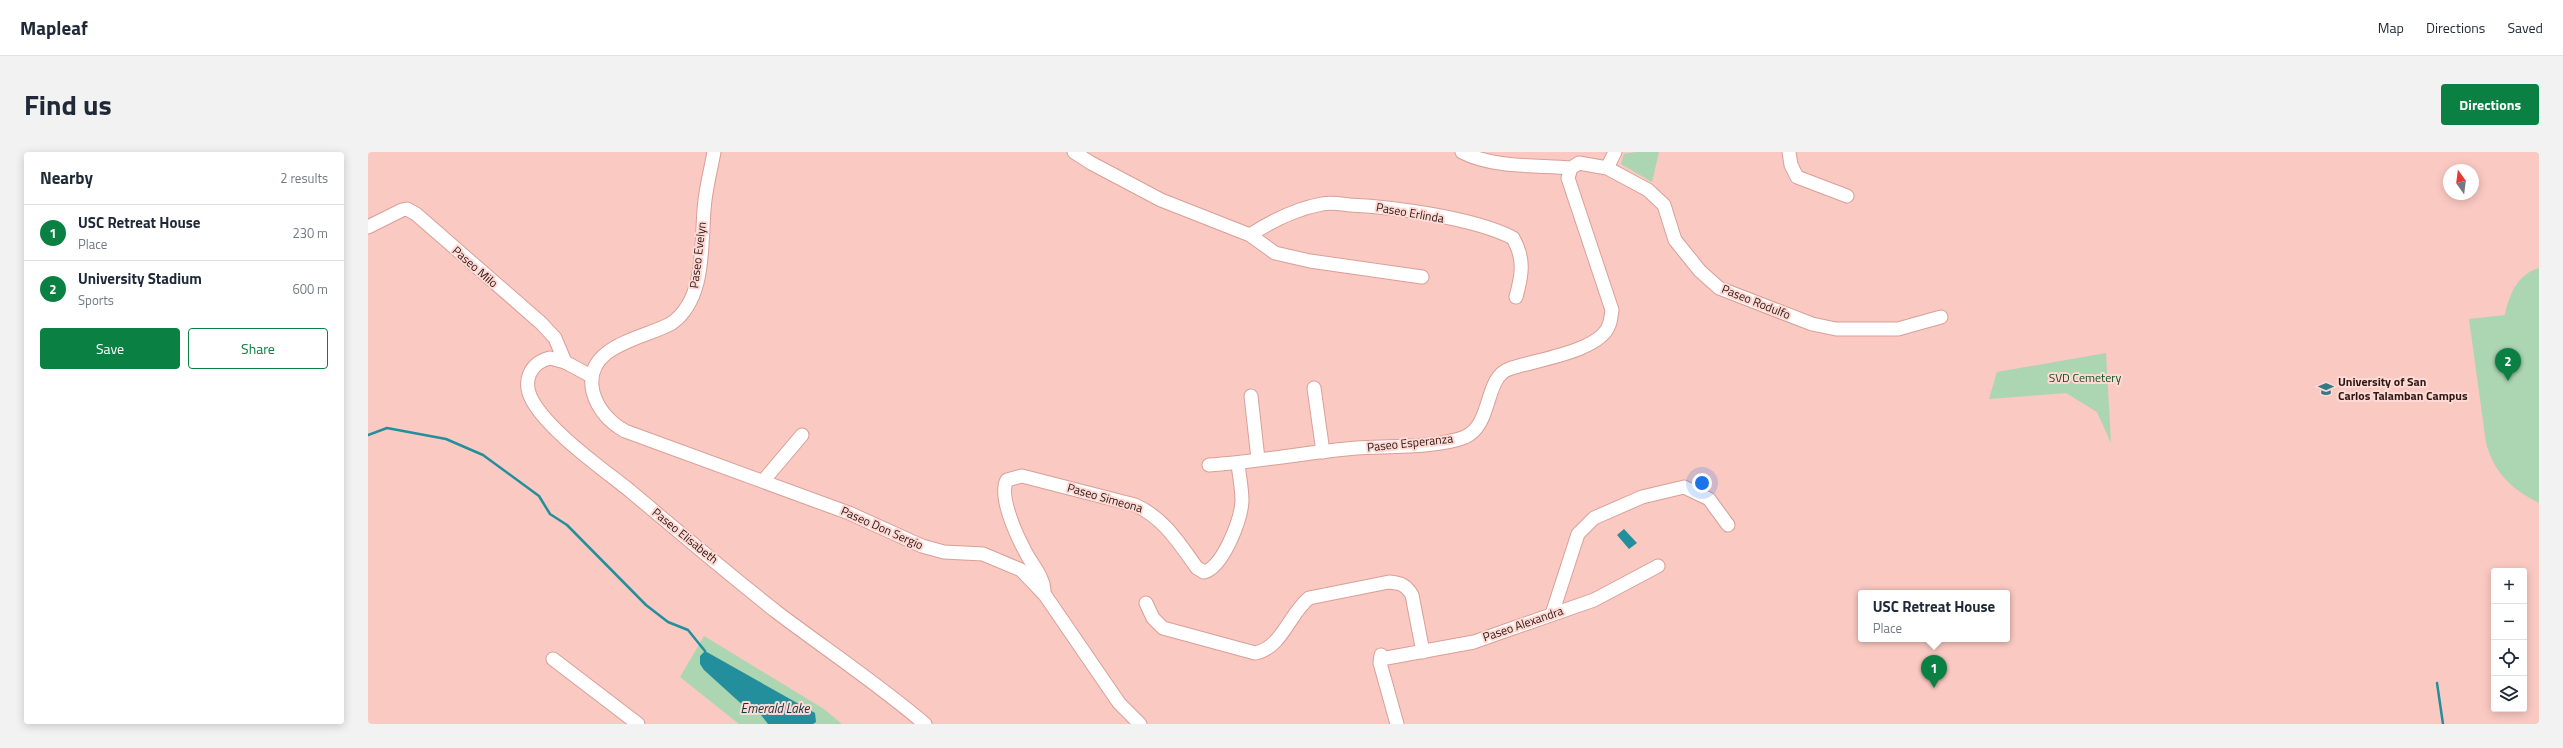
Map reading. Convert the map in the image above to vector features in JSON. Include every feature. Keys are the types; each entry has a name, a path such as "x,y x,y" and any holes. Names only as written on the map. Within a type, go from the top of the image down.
{"street":[{"name":"Paseo Evelyn","path":"591,376 595,366 610,350 672,322 683,314 690,303 697,282 705,199 714,152"},
{"path":"1074,152 1091,163 1161,200 1250,235 1275,253 1310,261 1422,277"},
{"name":"Paseo Rodulfo","path":"1462,152 1474,158 1488,160 1571,168 1579,163 1607,168 1648,190 1664,205 1675,240 1700,271 1720,288 1812,324 1836,329 1898,329 1941,317"},
{"path":"1607,168 1615,152"},
{"path":"1789,152 1791,165 1797,177 1847,196"},
{"name":"Paseo Esperanza","path":"1209,465 1238,463 1258,459 1323,452 1442,442 1465,437 1477,429 1489,403 1496,378 1508,369 1562,356 1600,338 1609,326 1612,310 1568,178 1571,168"},
{"name":"Paseo Erlinda","path":"1250,235 1296,210 1324,203 1376,206 1466,223 1513,238 1520,254 1523,268 1516,297"},
{"name":"Paseo Milo","path":"368,227 402,210 407,209 416,214 541,323 555,338 565,362"},
{"name":"Paseo Elisabeth","path":"591,376 565,362 556,359 544,360 532,368 528,375 528,390 543,416 590,458 778,613 824,645 925,724"},
{"name":"Paseo Don Sergio","path":"591,376 594,396 601,411 624,431 764,480 850,513 922,546 944,552 973,552 1006,562 1028,577 1045,595 1115,697 1140,724"},
{"path":"1314,388 1323,452"},
{"path":"1251,396 1258,459"},
{"path":"764,480 802,435"},
{"name":"Paseo Simeona","path":"1045,595 1041,577 1022,546 1008,510 1004,494 1004,486 1007,480 1012,477 1022,476 1135,505 1148,511 1163,523 1197,568 1204,572 1212,570 1220,562 1235,526 1242,502 1238,463"},
{"path":"1552,614 1578,534 1594,518 1642,497 1684,487 1710,499 1728,525"},
{"name":"Paseo Alexandra","path":"1397,724 1381,657 1423,652 1474,642 1594,600 1658,566"},
{"path":"1146,603 1153,618 1163,628 1255,653 1266,651 1279,637 1300,605 1309,598 1390,582 1400,582 1407,587 1412,595 1423,652"},
{"path":"553,659 638,724"}],"green space":[{"path":"1636,152 1659,152 1652,182 1621,164 1624,154"},
{"path":"2539,268 2539,503 2520,492 2505,479 2489,453 2486,443 2469,319 2505,315 2512,292 2520,280 2525,275"},
{"name":"SVD Cemetery","path":"2106,353 2111,443 2097,412 2066,393 1989,399 1997,372"},
{"path":"704,636 824,709 842,724 739,724 680,677"}],"water":[{"path":"1624,529 1637,543 1629,549 1617,535"},
{"name":"Emerald Lake","path":"705,651 815,713 816,722 813,724 768,724 761,715 747,709 704,670 700,664 700,656"}],"waterway":[{"path":"368,435 387,428 446,439 483,455 539,496 550,514 567,525 646,605 668,622 688,630 705,651"},
{"path":"2437,683 2443,724"}],"place":[{"name":"University Stadium","path":"2508,381"},
{"name":"University of San Carlos Talamban Campus","path":"2326,389"},
{"name":"USC Retreat House","path":"1934,688"}]}
